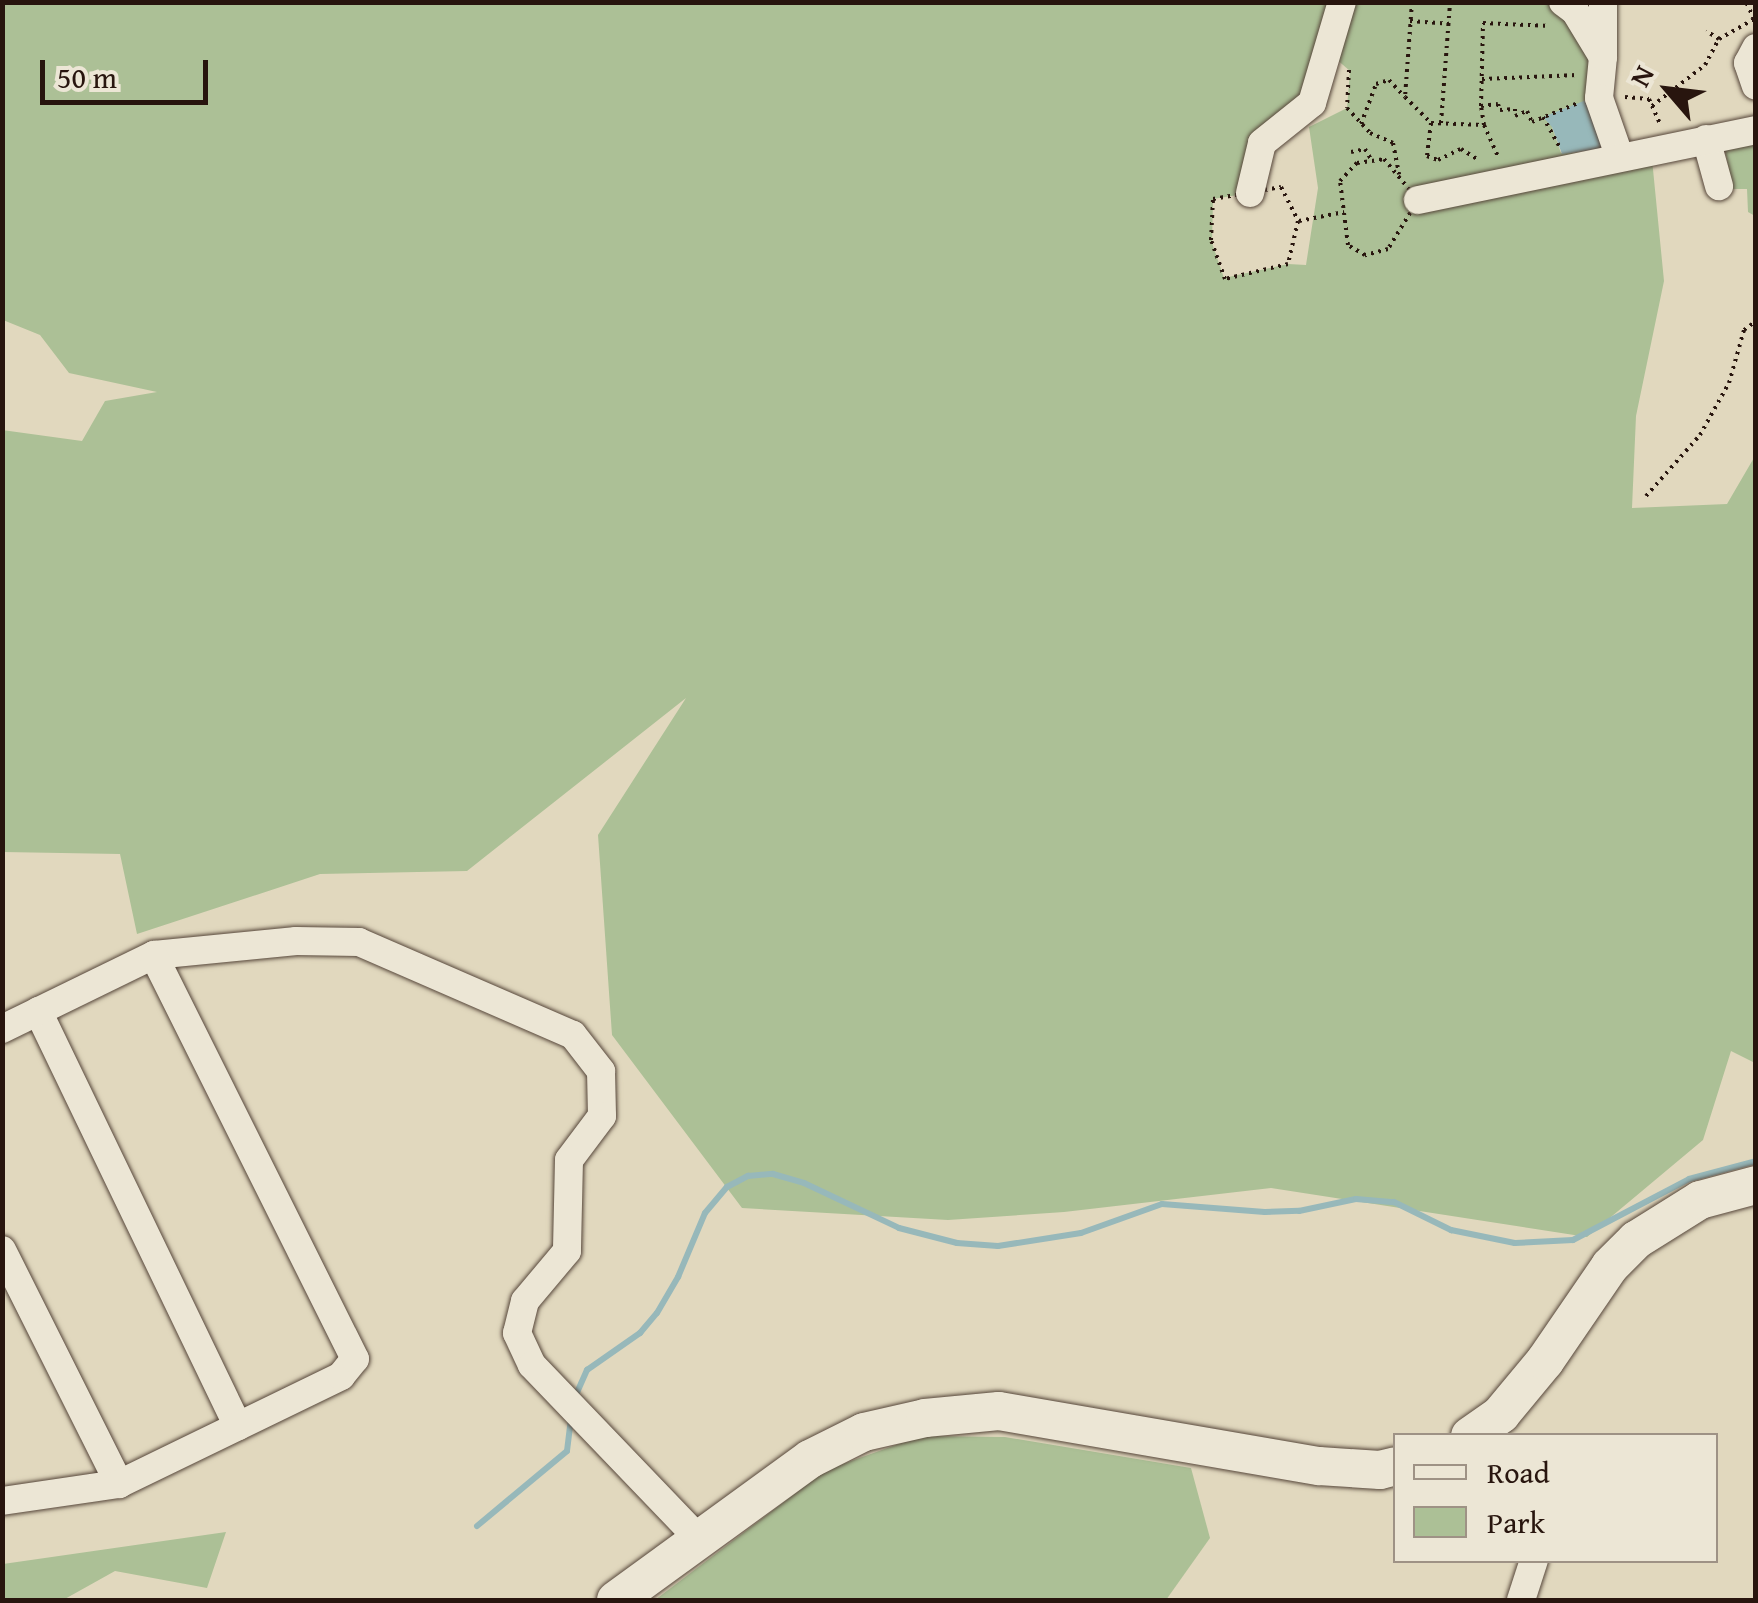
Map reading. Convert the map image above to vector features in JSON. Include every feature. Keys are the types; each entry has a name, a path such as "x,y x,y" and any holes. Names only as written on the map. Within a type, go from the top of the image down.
{"street":[{"path":"1250,192 1262,143 1312,103 1342,2"},
{"path":"1563,2 1586,28 1619,155"},
{"path":"1601,75 1603,2"},
{"path":"1756,48 1748,63 1756,86"},
{"path":"1409,189 1500,182 1756,130"},
{"path":"1706,139 1719,186"},
{"path":"2,1029 154,955 296,941 359,942 573,1035 601,1071 602,1116 569,1160 566,1251 524,1301 517,1333 532,1364 700,1540"},
{"path":"2,1501 119,1484 341,1376 354,1359 154,955"},
{"path":"38,1012 238,1426"},
{"path":"1474,1433 1501,1414 1544,1361 1610,1266 1636,1240 1700,1200 1756,1185"},
{"path":"2,1250 119,1484"},
{"path":"616,1600 810,1459 864,1432 925,1418 999,1411 1319,1466 1380,1470 1393,1467"},
{"path":"1521,1600 1533,1563"}],"path":[{"path":"1405,96 1412,2"},
{"path":"1440,123 1450,2"},
{"path":"1652,106 1705,66 1719,39 1755,20 1746,2"},
{"path":"1410,21 1449,24"},
{"path":"1500,182 1481,106 1484,23 1586,28"},
{"path":"1706,31 1719,39"},
{"path":"1326,51 1350,70 1347,108 1370,134 1394,142 1409,189 1388,249 1364,255 1348,245 1340,181 1357,163 1384,159"},
{"path":"1482,79 1601,75"},
{"path":"1481,106 1498,104 1500,110 1515,109 1515,116 1527,111 1532,122 1601,75"},
{"path":"1361,124 1376,84 1388,80 1430,122 1484,125"},
{"path":"1430,122 1424,146 1427,156 1438,160 1460,149 1479,160 1500,182"},
{"path":"1351,152 1366,149 1372,160"},
{"path":"1281,187 1298,221 1288,264 1224,279 1212,240 1213,199 1281,187"},
{"path":"1298,221 1344,212"},
{"path":"1646,496 1700,434 1730,382 1744,330 1756,320"}],"green space":[{"path":"3,3 1574,3 1599,95 1552,127 1561,153 1651,149 1664,281 1636,416 1632,508 1727,504 1755,456 1755,1063 1731,1051 1703,1140 1587,1237 1271,1188 1064,1212 948,1220 742,1208 612,1035 598,835 686,698 467,871 320,874 137,934 120,854 3,852 2,430 82,441 105,401 157,392 69,373 40,335 3,320","holes":["1327,51 1350,71 1347,108 1309,127 1318,188 1306,265 1288,264 1224,278 1212,243 1213,199 1250,193 1262,143 1312,103"]},
{"path":"1755,130 1755,216 1748,212 1747,189 1733,189 1722,136"},
{"path":"921,1436 1005,1437 1191,1468 1210,1538 1166,1600 655,1600 826,1470"},
{"path":"226,1532 207,1588 115,1571 63,1600 3,1600 3,1564"}],"water":[{"path":"1599,95 1616,147 1562,154 1552,127 1543,117"}],"waterway":[{"path":"575,1397 587,1370 640,1333 657,1313 678,1277 705,1213 727,1187 748,1176 773,1174 804,1183 899,1228 957,1243 998,1246 1081,1233 1162,1204 1265,1212 1299,1211 1356,1199 1394,1202 1451,1230 1515,1243 1573,1240 1689,1179 1756,1161"},
{"path":"477,1526 567,1451 571,1419"}]}
